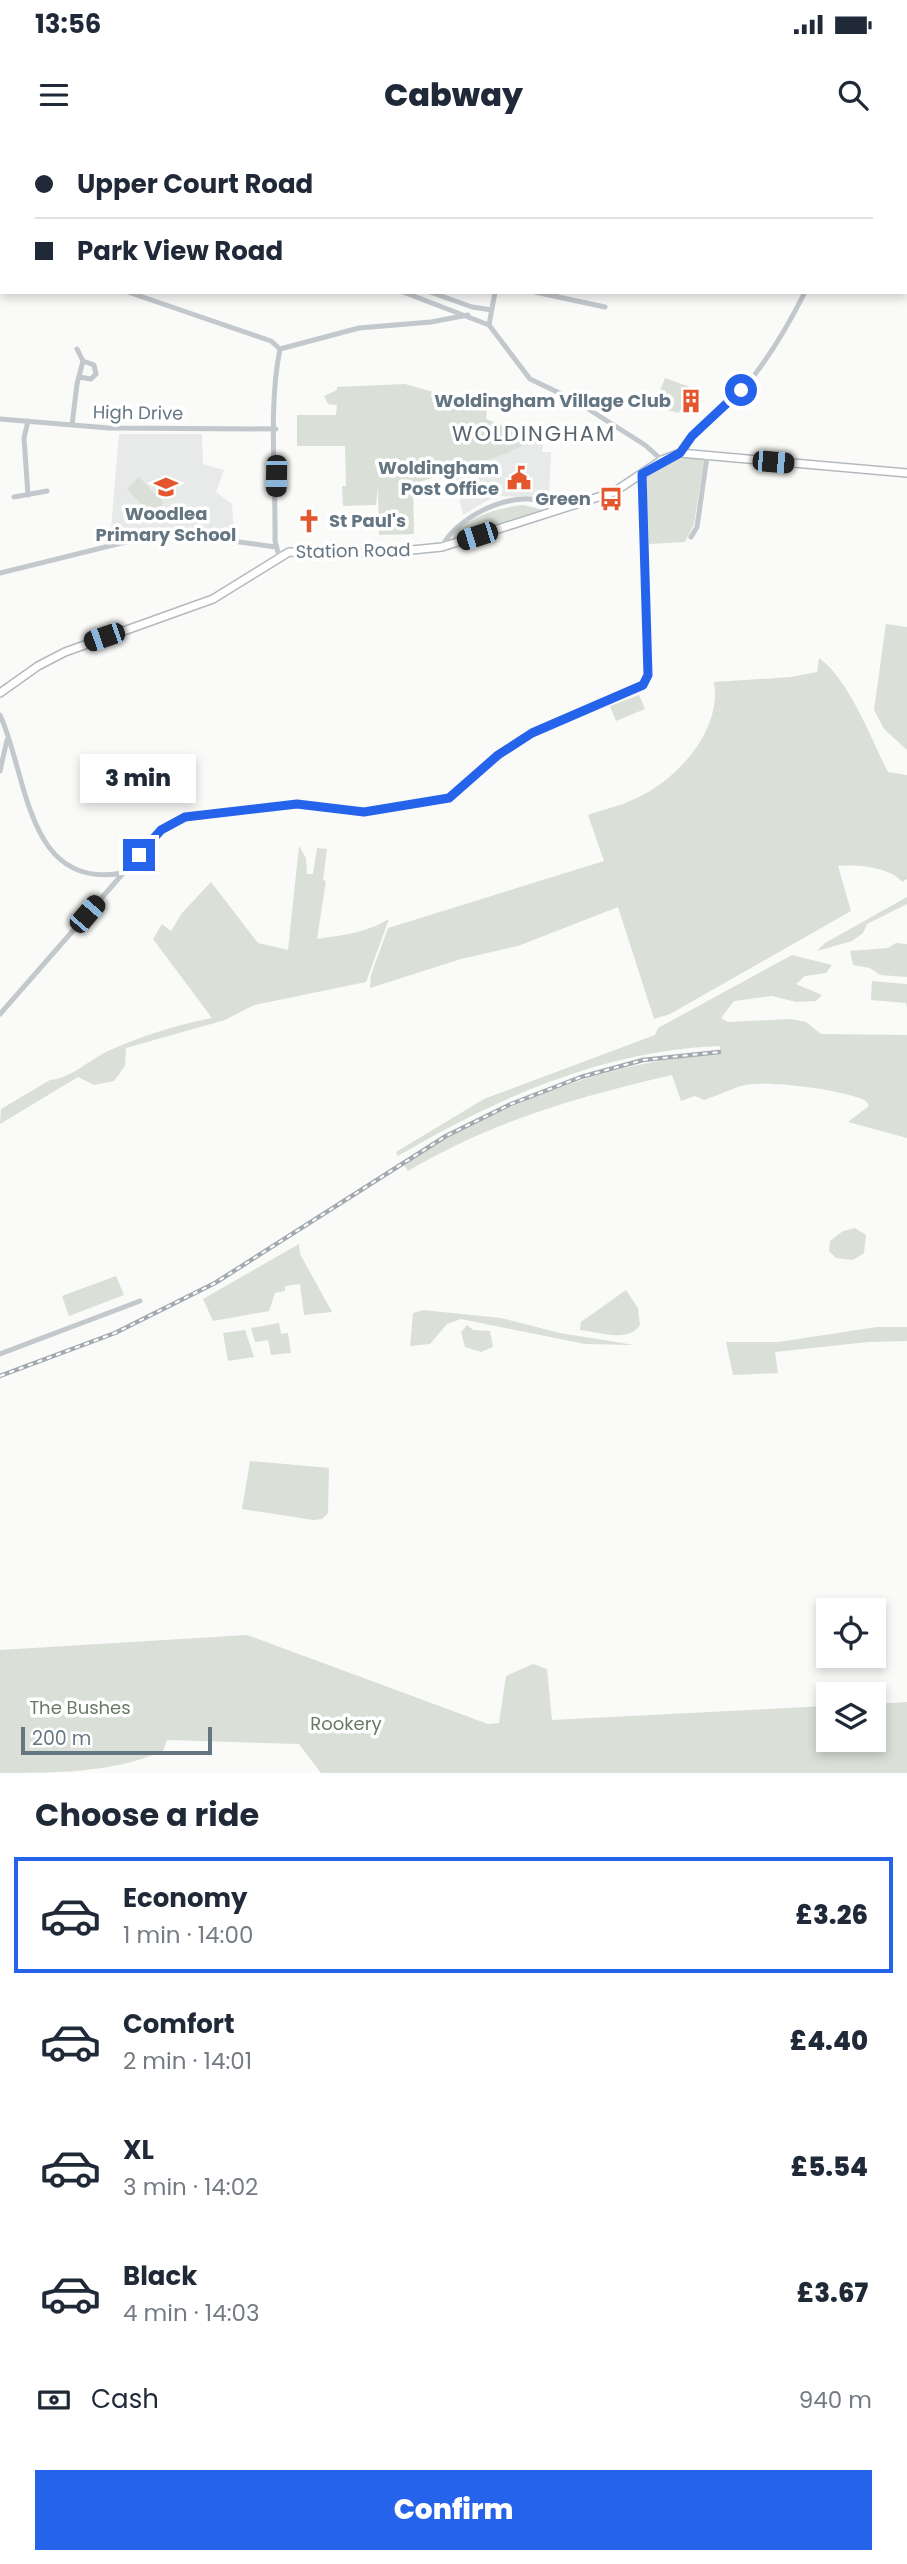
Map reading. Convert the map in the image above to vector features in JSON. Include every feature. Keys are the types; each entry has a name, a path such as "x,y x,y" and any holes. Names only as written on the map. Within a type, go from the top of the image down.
{"street":[{"path":"134,294 271,341 279,349"},
{"path":"409,294 489,325 530,379 574,400 645,445 662,460"},
{"path":"436,294 472,307 492,310"},
{"path":"489,325 495,294"},
{"path":"544,294 606,307"},
{"path":"804,294 786,329 757,370 729,404 692,436 680,453 907,473"},
{"path":"279,349 359,328 468,315"},
{"path":"72,425 83,361 77,349"},
{"path":"279,349 274,390 276,547 279,556"},
{"path":"79,377 91,379 96,374 94,365 83,361"},
{"name":"High Drive","path":"0,418 72,425 276,429"},
{"path":"28,421 24,438 28,495"},
{"name":"Station Road","path":"0,693 38,666 65,652 213,599 289,552 371,554 443,547 614,492 662,460 680,453"},
{"path":"691,537 697,527 707,457"},
{"path":"0,1014 161,830 185,817 297,804 364,812 449,798 498,755 532,733 643,685 648,675 642,474"},
{"path":"14,497 47,491"},
{"path":"443,547 451,532 494,504 539,501 556,510"},
{"path":"0,573 166,532 276,547"},
{"path":"0,715 7,730 24,795 52,853 85,874 105,876 123,873"},
{"path":"0,771 6,752 7,730"},
{"path":"0,1354 140,1301"}],"shaded area":[{"name":"Woodlea Primary School","path":"119,434 202,434 203,464 224,470 216,492 232,504 234,537 166,528 110,541"},
{"path":"525,437 543,445 542,452 551,452 549,498 495,496 463,515 453,471 503,455"}],"green space":[{"path":"665,378 690,387 679,413 654,407"},
{"path":"405,384 487,407 486,419 544,442 543,445 526,437 525,444 503,455 413,484 414,534 379,535 378,487 376,505 343,506 342,486 346,486 345,446 297,446 297,415 336,415 337,405 328,404 324,396 337,390 337,387"},
{"path":"685,458 704,460 694,524 685,542 649,544 646,476 670,461"},
{"path":"139,477 164,503 152,515 127,489"},
{"path":"523,505 544,510 451,540 463,526 482,515"},
{"path":"886,624 907,627 907,750 884,729 874,710"},
{"path":"819,658 850,695 888,772 907,775 907,879 902,882 890,873 873,868 838,866 851,911 670,1014 654,1019 618,907 518,946 461,959 370,988 371,975 388,928 604,861 588,815 639,797 683,764 705,734 715,700 714,682 791,677 817,672"},
{"path":"639,695 645,709 616,721 610,706"},
{"path":"299,846 306,858 307,874 313,874 317,848 327,849 323,880 326,881 317,939 363,930 389,919 366,982 254,1005 225,1020 126,1048 125,1066 114,1081 94,1085 78,1077 0,1124 1,1109 50,1080 72,1073 108,1051 134,1040 212,1018 153,939 162,924 171,931 182,913 211,882 258,943 288,950"},
{"path":"907,897 907,904 867,924 863,933 852,941 817,951 825,943"},
{"path":"896,943 907,944 907,977 880,975 870,968 853,965 850,951 888,948"},
{"path":"792,955 832,965 826,973 805,976 796,984 822,995 816,1001 796,1002 772,996 734,1001 721,1018 728,1022 791,1019 806,1022 821,1034 907,1035 907,1138 848,1122 869,1106 866,1101 856,1097 804,1087 752,1084 704,1100 695,1096 681,1101 672,1075 603,1092 504,1124 408,1171 402,1162 477,1122 554,1090 593,1076 634,1066 676,1058 720,1054 720,1046 677,1049 593,1067 473,1115 398,1156 396,1152 484,1099 655,1035 658,1028"},
{"path":"872,981 907,984 907,1008 906,1003 871,1000"},
{"path":"855,1228 866,1235 864,1253 853,1260 836,1258 829,1251 830,1241 843,1231"},
{"path":"299,1244 300,1254 332,1312 304,1315 300,1284 285,1286 285,1291 275,1293 269,1311 213,1321 203,1299"},
{"path":"116,1276 124,1295 69,1316 62,1296"},
{"path":"626,1290 638,1308 640,1325 635,1330 628,1334 613,1335 580,1330 581,1322"},
{"path":"423,1310 501,1318 560,1333 634,1345 585,1344 461,1319 447,1324 430,1344 410,1346 413,1313"},
{"path":"279,1323 281,1334 288,1333 291,1353 271,1355 268,1340 255,1342 251,1328"},
{"path":"467,1325 473,1330 490,1331 493,1347 481,1352 465,1347 461,1332"},
{"path":"877,1327 907,1327 907,1341 868,1342 775,1352 778,1373 733,1375 726,1342 778,1342"},
{"path":"245,1330 254,1357 228,1361 223,1333"},
{"path":"250,1461 329,1468 328,1513 322,1519 313,1520 242,1509"},
{"path":"247,1635 488,1724 499,1723 506,1676 533,1664 547,1669 552,1720 816,1707 816,1752 886,1752 886,1703 907,1702 907,1773 321,1773 299,1744 167,1740 163,1751 104,1768 0,1773 0,1650"}],"railway":[{"path":"0,1376 115,1333 215,1283 446,1136 511,1104 581,1077 643,1060 719,1052"}],"place":[{"name":"Woldingham Village Club","path":"691,401"},
{"name":"Woldingham Post Office","path":"519,478"},
{"name":"Woodlea Primary School","path":"166,487"},
{"name":"Green","path":"611,499"},
{"name":"St Paul's","path":"309,521"}],"district":[{"name":"WOLDINGHAM","path":"534,434"}],"route":[{"path":"139,855 161,830 185,817 297,804 364,812 449,798 498,755 532,733 643,685 648,675 642,474 662,460 680,453 692,436 741,390"}],"park label":[{"name":"The Bushes","path":"80,1708"},
{"name":"Rookery","path":"346,1724"}]}
